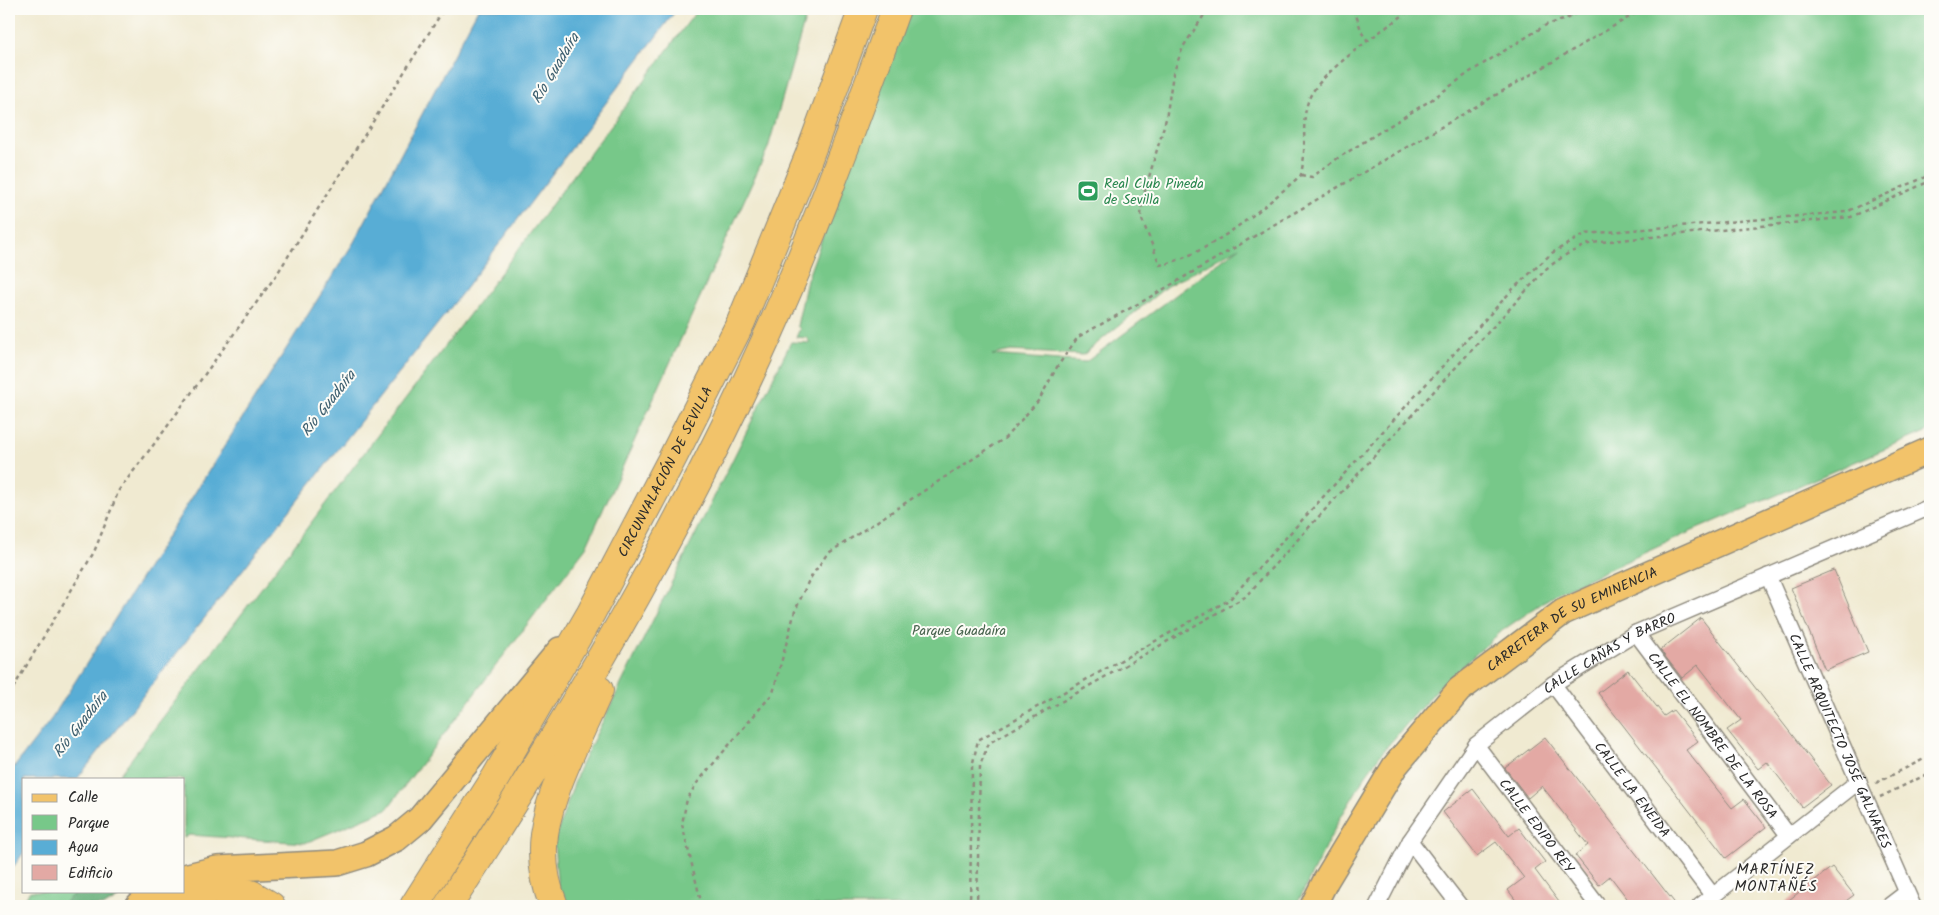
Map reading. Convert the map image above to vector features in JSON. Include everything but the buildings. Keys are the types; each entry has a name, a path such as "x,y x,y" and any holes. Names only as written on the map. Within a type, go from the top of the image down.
{"highway":[{"name":"CIRCUNVALACIÓN DE SEVILLA","path":"414,906 496,777 591,613 742,322 810,156 863,9"},
{"path":"448,906 517,800 655,561 711,453 769,333 839,167 896,9"},
{"path":"554,906 550,897 544,865 544,834 555,792 655,561"},
{"path":"162,906 187,894 220,889 251,894 271,906"}],"main road":[{"name":"CARRETERA DE SU EMINENCIA","path":"1313,906 1326,880 1395,766 1453,697 1459,690 1563,612 1930,450"},
{"path":"185,878 217,869 338,864 366,854 396,838 420,819 591,613"},
{"path":"138,906 156,892"}],"street":[{"name":"CALLE CAÑAS Y BARRO","path":"1377,906 1410,841 1476,745 1553,684 1636,633 1930,508"},
{"name":"CALLE ARQUITECTO JOSÉ GALNARES","path":"1768,576 1909,900"},
{"name":"CALLE EL NOMBRE DE LA ROSA","path":"1636,633 1789,836"},
{"name":"CALLE LA ENEIDA","path":"1553,684 1713,896"},
{"name":"CALLE EDIPO REY","path":"1476,745 1598,906"},
{"path":"1700,906 1789,836 1863,791"},
{"path":"1410,841 1460,906"},
{"path":"1889,906 1909,900"}],"path":[{"path":"9,696 94,552 119,490 164,431 276,274 444,9"},
{"path":"1208,9 1184,47 1173,74 1166,119 1142,201 1141,216 1160,265 1175,262 1215,241 1253,217 1301,176 1304,154 1303,126 1309,98 1326,76 1368,41 1412,9"},
{"path":"1354,9 1362,33 1368,41"},
{"path":"1301,176 1312,177 1470,72 1546,25 1566,19 1584,9"},
{"path":"702,906 682,824 687,798 697,783 773,693 795,611 809,580 827,554 1005,438 1039,400 1057,367 1078,337 1154,295 1643,9"},
{"path":"970,906 972,767 978,740 1229,600 1513,290 1552,253 1585,234 1846,212 1930,175"},
{"path":"977,906 980,765 990,743 1245,597 1547,268 1567,254 1591,243 1852,217 1930,181"},
{"path":"1863,791 1930,756"},
{"path":"1863,791 1930,773"}],"green space":[{"path":"698,9 808,9 768,148 586,547 387,809 305,843 189,835 185,837 185,778 117,778 469,315"},
{"name":"Parque Guadaíra","path":"904,9 1930,9 1930,430 1690,532 1557,593 1503,630 1440,686 1384,750 1366,775 1338,822 1296,906 565,906 558,892 554,842 579,769 791,342 810,343 807,338 796,337 800,329 797,326 807,280","holes":["1240,247 1086,362 992,355 1011,351 1083,355 1167,286"]},
{"path":"29,892 97,892 89,906 19,906"},
{"path":"77,892 127,892 105,906 63,906"}],"water":[{"name":"Río Guadaíra","path":"478,9 677,9 459,297 78,778 22,778 22,855 9,873 9,774 52,718 354,242"}],"place":[{"name":"Real Club Pineda de Sevilla","path":"1088,191"}],"district":[{"name":"MARTÍNEZ MONTAÑÉS","path":"1776,878"}]}
